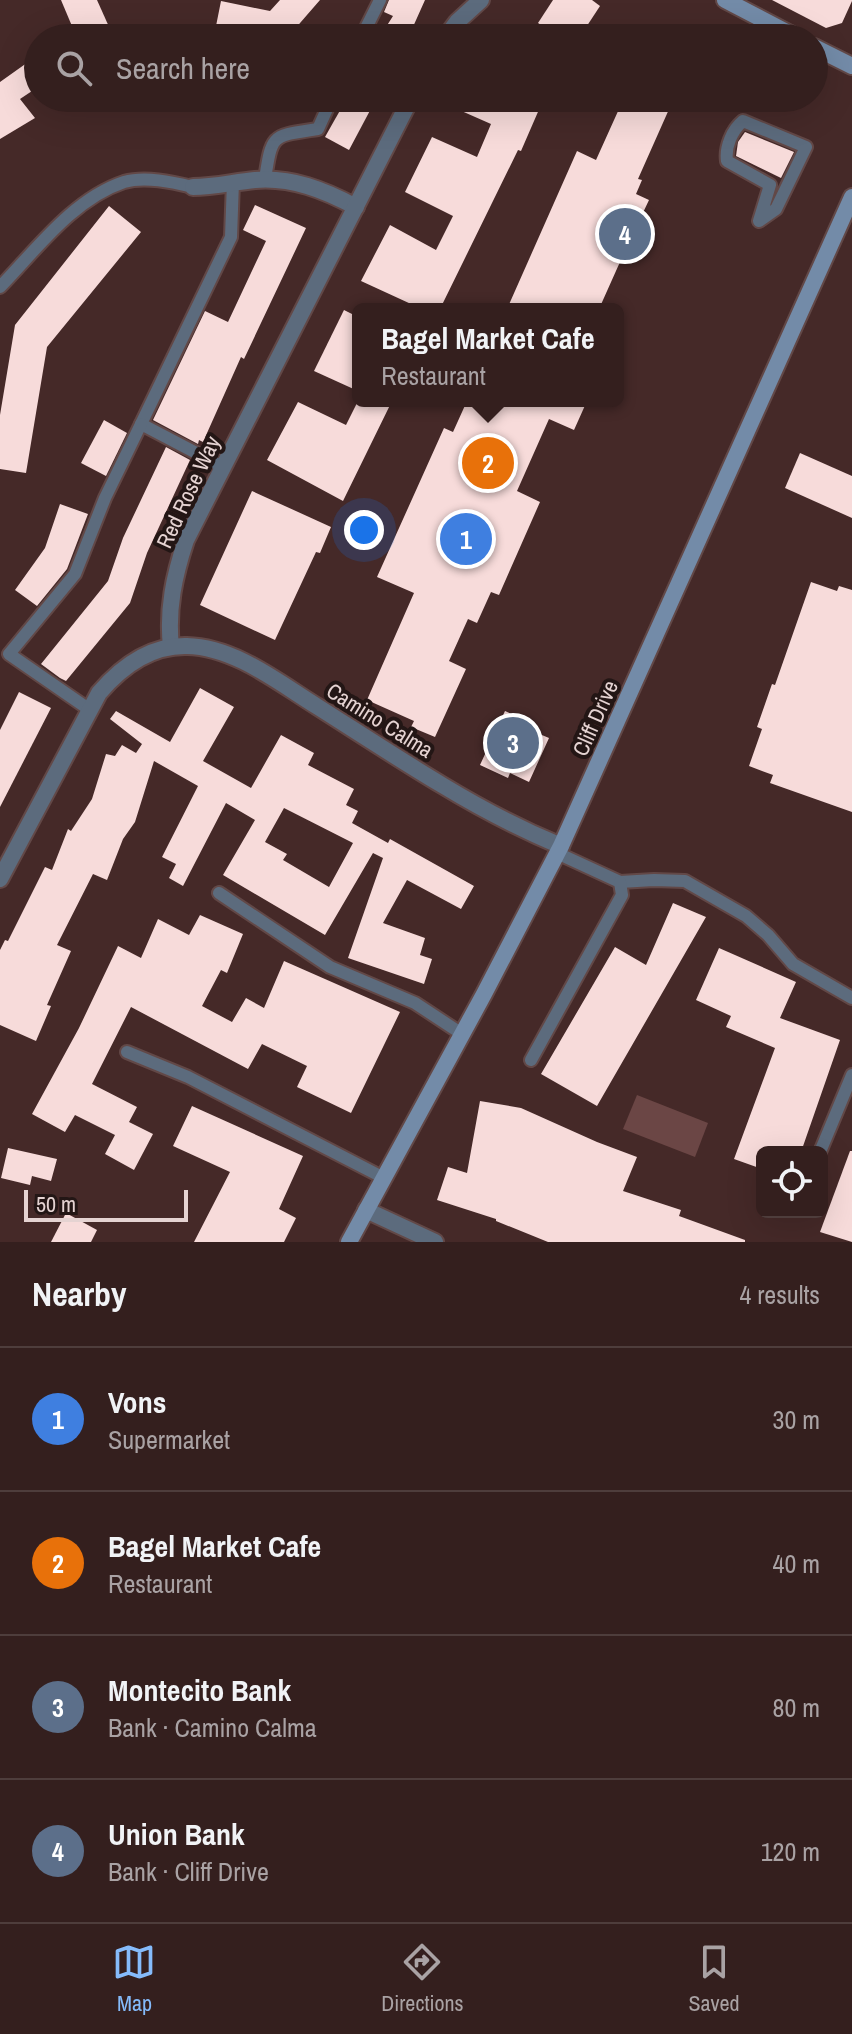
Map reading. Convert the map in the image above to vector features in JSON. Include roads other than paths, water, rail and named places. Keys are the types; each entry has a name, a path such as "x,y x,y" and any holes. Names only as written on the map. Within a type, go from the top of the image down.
{"main road":[{"path":"725,0 771,24"},
{"path":"828,54 852,66"},
{"name":"Cliff Drive","path":"349,1242 559,850 852,197"}],"street":[{"path":"456,24 481,0"},
{"name":"Red Rose Way","path":"171,647 169,622 173,580 186,540 404,112"},
{"path":"193,187 265,179 294,181 326,191 356,207"},
{"path":"0,879 99,693 130,662 150,652 171,647"},
{"name":"Camino Calma","path":"171,647 209,648 230,655 444,786 559,850"},
{"path":"366,1210 435,1242"}],"lane":[{"path":"368,24 380,0"},
{"path":"265,179 270,145 281,134 318,129 326,112"},
{"path":"743,121 806,147 776,209 759,221 770,185 727,161 726,150 737,126 743,121"},
{"path":"0,287 80,206 125,182 164,180 193,187"},
{"path":"90,710 9,654 75,574 105,498 231,237 233,182"},
{"path":"141,424 223,467"},
{"path":"559,850 620,882 685,881 746,916 768,935 793,964 852,998"},
{"path":"531,1060 622,895 620,882"},
{"path":"219,893 330,967 415,1003 462,1034"},
{"path":"127,1052 188,1077 384,1178"},
{"path":"822,1146 852,1075"}],"place":[{"name":"Union Bank","path":"625,234"},
{"name":"Bagel Market Cafe","path":"488,463"},
{"name":"Vons","path":"466,539"},
{"name":"Montecito Bank","path":"513,743"}]}
